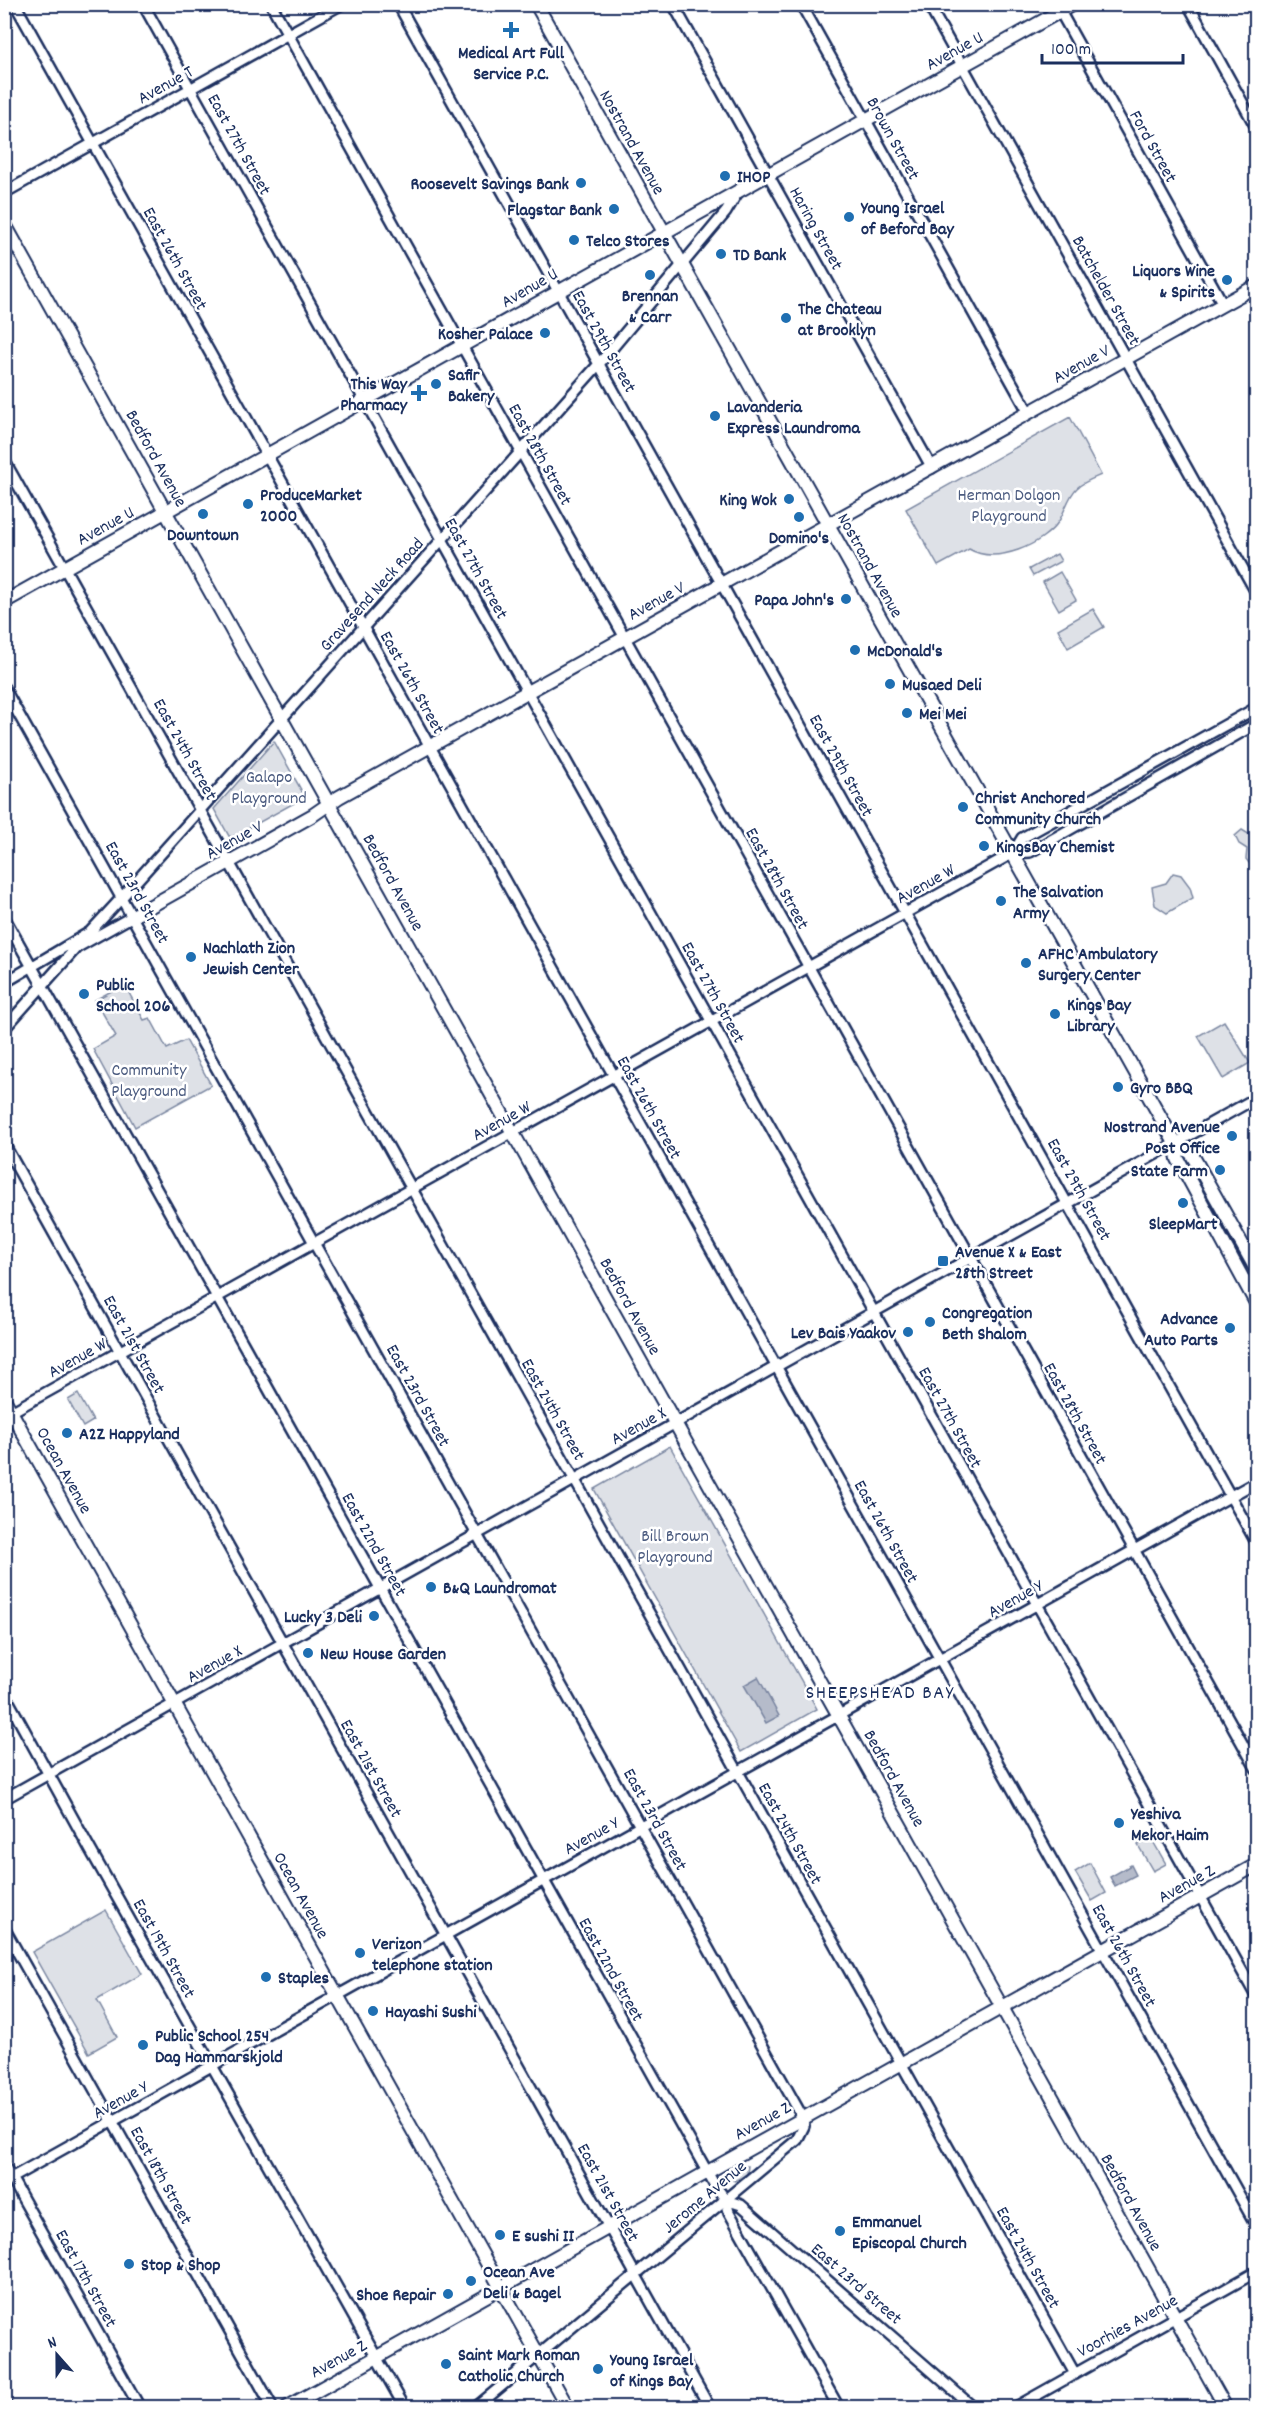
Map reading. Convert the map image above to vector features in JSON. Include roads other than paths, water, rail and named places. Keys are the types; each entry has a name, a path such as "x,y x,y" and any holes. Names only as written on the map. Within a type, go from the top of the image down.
{"main road":[{"name":"Nostrand Avenue","path":"536,4 1175,1143 1178,1159 1257,1304"},
{"name":"Avenue U","path":"4,602 962,66 1058,8 1073,4"},
{"name":"Bedford Avenue","path":"4,223 1226,2408"},
{"name":"Avenue V","path":"133,916 313,815 329,803 1257,286"},
{"name":"Nostrand Avenue","path":"1175,1143 1191,1153 1257,1269"},
{"name":"Ocean Avenue","path":"4,1399 8,1414 175,1704 568,2408"},
{"name":"Avenue Z","path":"286,2408 1257,1865"}],"street":[{"name":"East 26th Street","path":"15,4 1257,2225"},
{"name":"East 27th Street","path":"143,4 1257,1996"},
{"name":"East 28th Street","path":"270,4 1257,1768"},
{"name":"Avenue T","path":"4,193 342,4"},
{"name":"East 29th Street","path":"398,4 1257,1542"},
{"name":"Haring Street","path":"673,4 932,468"},
{"name":"Brown Street","path":"801,4 1029,413"},
{"name":"Batchelder Street","path":"928,4 1257,592"},
{"path":"1188,4 1257,128"},
{"name":"Ford Street","path":"1058,8 1223,304"},
{"name":"Gravesend Neck Road","path":"32,966 90,932 122,897 599,364 726,212 739,190"},
{"name":"East 24th Street","path":"4,460 1075,2374"},
{"name":"East 23rd Street","path":"4,688 803,2118"},
{"name":"Avenue W","path":"1013,853 1022,838 1257,708"},
{"name":"Avenue W","path":"8,1414 1013,853 1030,852 1257,724"},
{"name":"Avenue V","path":"44,986 76,948 133,916"},
{"name":"East 22nd Street","path":"4,917 717,2187"},
{"path":"4,983 32,966"},
{"path":"4,1029 44,986"},
{"name":"Avenue X","path":"4,1799 1257,1098"},
{"name":"East 21st Street","path":"4,1144 710,2408"},
{"name":"Avenue Y","path":"8,2180 1257,1482"},
{"name":"East 19th Street","path":"4,1693 405,2408"},
{"name":"East 18th Street","path":"4,1928 273,2408"},
{"name":"Jerome Avenue","path":"475,2408 797,2140 804,2126 803,2118"},
{"name":"East 17th Street","path":"4,2165 8,2180 140,2408"},
{"name":"East 23rd Street","path":"717,2187 726,2200 739,2203 757,2218 974,2408"},
{"path":"726,2200 729,2212 839,2408"},
{"name":"Voorhies Avenue","path":"1014,2408 1257,2272"},
{"path":"4,2402 8,2408"}],"water":[{"path":"758,1677 779,1716 766,1723 744,1685"},
{"path":"1131,1865 1136,1875 1115,1886 1110,1877"}],"place":[{"name":"Medical Art Full Service P.C.","path":"511,30"},
{"name":"IHOP","path":"725,176"},
{"name":"Roosevelt Savings Bank","path":"581,183"},
{"name":"Flagstar Bank","path":"614,209"},
{"name":"Young Israel of Beford Bay","path":"849,217"},
{"name":"Telco Stores","path":"574,240"},
{"name":"TD Bank","path":"721,254"},
{"name":"Brennan & Carr","path":"650,275"},
{"name":"Liquors Wine & Spirits","path":"1227,280"},
{"name":"The Chateau at Brooklyn","path":"786,318"},
{"name":"Kosher Palace","path":"545,333"},
{"name":"Safir Bakery","path":"436,384"},
{"name":"This Way Pharmacy","path":"419,393"},
{"name":"Lavanderia Express Laundroma","path":"715,416"},
{"name":"King Wok","path":"789,499"},
{"name":"ProduceMarket 2000","path":"248,504"},
{"name":"Downtown","path":"203,514"},
{"name":"Domino's","path":"799,517"},
{"name":"Papa John's","path":"846,599"},
{"name":"McDonald's","path":"855,650"},
{"name":"Musaed Deli","path":"890,684"},
{"name":"Mei Mei","path":"907,713"},
{"name":"Christ Anchored Community Church","path":"963,807"},
{"name":"KingsBay Chemist","path":"984,846"},
{"name":"The Salvation Army","path":"1001,901"},
{"name":"Nachlath Zion Jewish Center","path":"191,957"},
{"name":"AFHC Ambulatory Surgery Center","path":"1026,963"},
{"name":"Public School 206","path":"84,994"},
{"name":"Kings Bay Library","path":"1055,1014"},
{"name":"Gyro BBQ","path":"1118,1087"},
{"name":"Nostrand Avenue Post Office","path":"1232,1136"},
{"name":"State Farm","path":"1220,1170"},
{"name":"SleepMart","path":"1183,1203"},
{"name":"Avenue X & East 28th Street","path":"943,1261"},
{"name":"Congregation Beth Shalom","path":"930,1322"},
{"name":"Advance Auto Parts","path":"1230,1328"},
{"name":"Lev Bais Yaakov","path":"908,1332"},
{"name":"A2Z Happyland","path":"67,1433"},
{"name":"B&Q Laundromat","path":"431,1587"},
{"name":"Lucky 3 Deli","path":"374,1616"},
{"name":"New House Garden","path":"308,1653"},
{"name":"Yeshiva Mekor Haim","path":"1119,1823"},
{"name":"Verizon telephone station","path":"360,1953"},
{"name":"Staples","path":"266,1977"},
{"name":"Hayashi Sushi","path":"373,2011"},
{"name":"Public School 254 Dag Hammarskjold","path":"143,2045"},
{"name":"Emmanuel Episcopal Church","path":"840,2231"},
{"name":"E sushi II","path":"500,2235"},
{"name":"Stop & Shop","path":"129,2264"},
{"name":"Ocean Ave Deli & Bagel","path":"471,2281"},
{"name":"Shoe Repair","path":"448,2294"},
{"name":"Saint Mark Roman Catholic Church","path":"446,2364"},
{"name":"Young Israel of Kings Bay","path":"598,2369"}],"district":[{"name":"SHEEPSHEAD BAY","path":"880,1691"}],"park label":[{"name":"Herman Dolgon Playground","path":"1009,504"},
{"name":"Galapo Playground","path":"269,786"},
{"name":"Community Playground","path":"149,1079"},
{"name":"Bill Brown Playground","path":"675,1546"}]}
